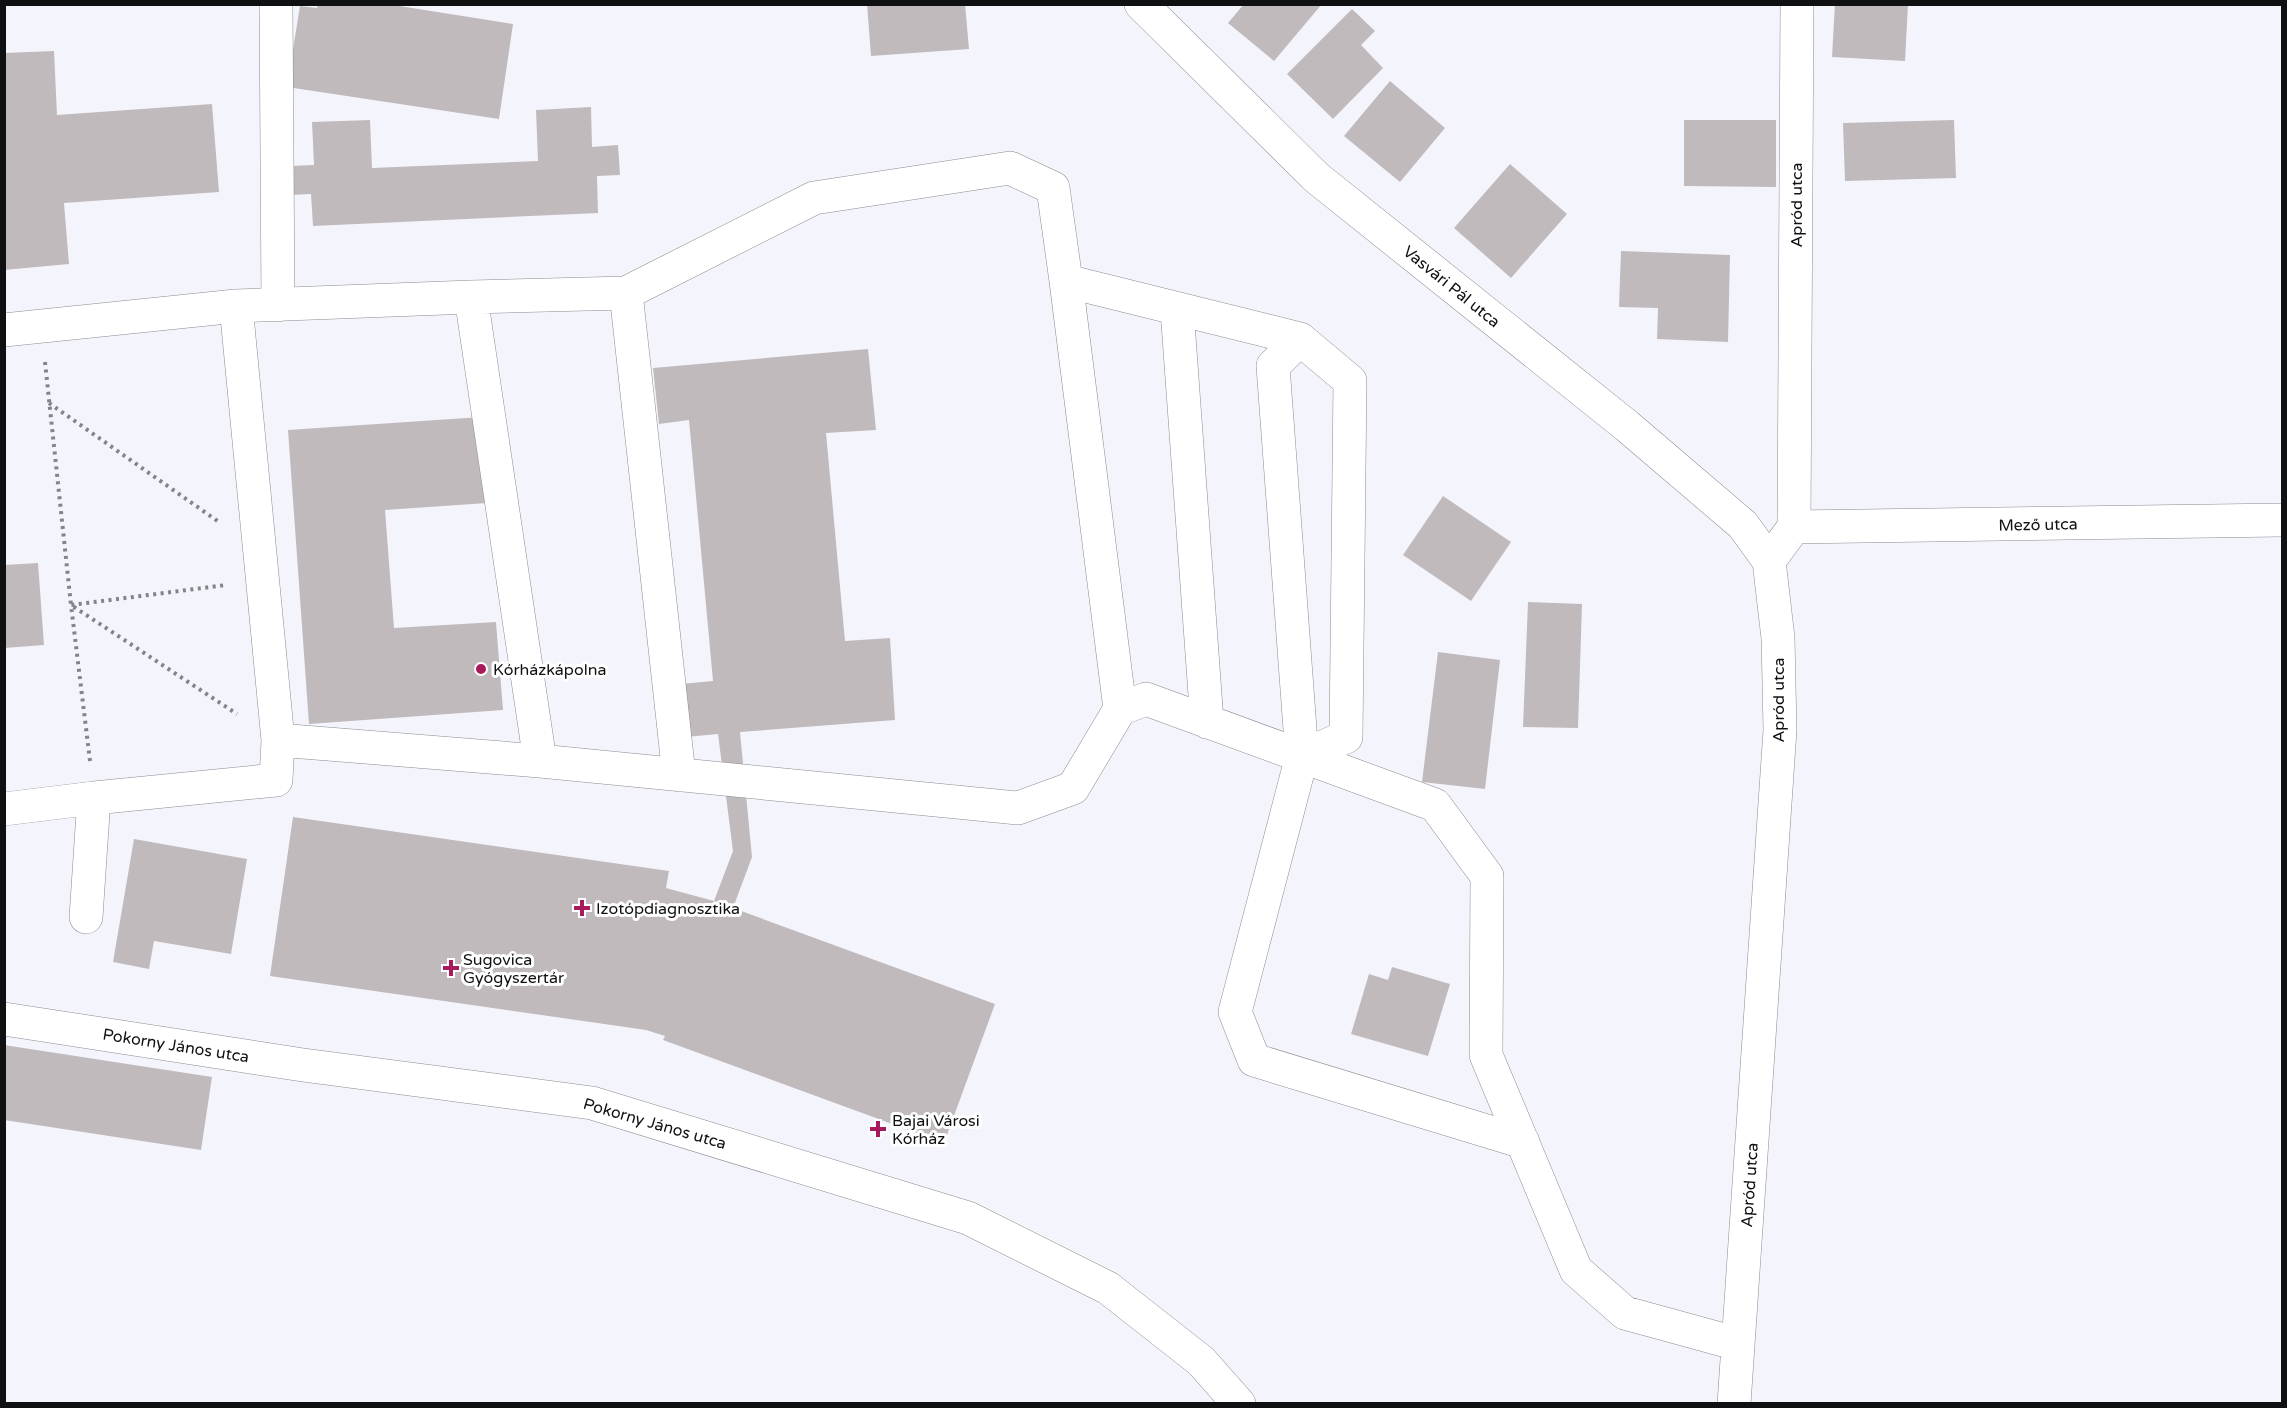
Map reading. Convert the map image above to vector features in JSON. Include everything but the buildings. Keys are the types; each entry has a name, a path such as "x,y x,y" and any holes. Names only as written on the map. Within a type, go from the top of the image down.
{"street":[{"path":"276,4 278,305"},
{"name":"Vasvári Pál utca","path":"1141,4 1317,178 1636,434 1743,525 1769,561"},
{"name":"Apród utca","path":"1794,527 1797,4"},
{"path":"4,330 236,306 626,293 814,198 1010,168 1053,188 1120,709 1073,788 1018,808 540,761 278,740"},
{"path":"1066,281 1300,339 1350,381 1346,737 1302,756"},
{"path":"626,293 679,775"},
{"path":"471,297 540,761"},
{"path":"4,809 276,780 278,740 236,306"},
{"path":"1177,309 1208,722"},
{"path":"1300,339 1273,366 1302,756 1235,1012 1254,1060 1523,1142"},
{"name":"Mező utca","path":"1794,527 2283,520"},
{"path":"1769,561 1794,527"},
{"name":"Apród utca","path":"1734,1404 1780,730 1778,638 1769,561"},
{"path":"1120,709 1146,699 1435,805 1487,876 1486,1055 1576,1270 1625,1313 1738,1344"},
{"path":"86,917 94,798"},
{"name":"Pokorny János utca","path":"4,1019 303,1065 592,1103 968,1218 1108,1288 1201,1361 1239,1404"}],"path":[{"path":"40,327 94,798"},
{"path":"49,403 261,565"},
{"path":"72,605 261,565"},
{"path":"72,605 278,740"}],"place":[{"name":"Kórházkápolna","path":"481,669"},
{"name":"Izotópdiagnosztika","path":"582,908"},
{"name":"Sugovica Gyógyszertár","path":"451,968"},
{"name":"Bajai Városi Kórház","path":"878,1129"}]}
